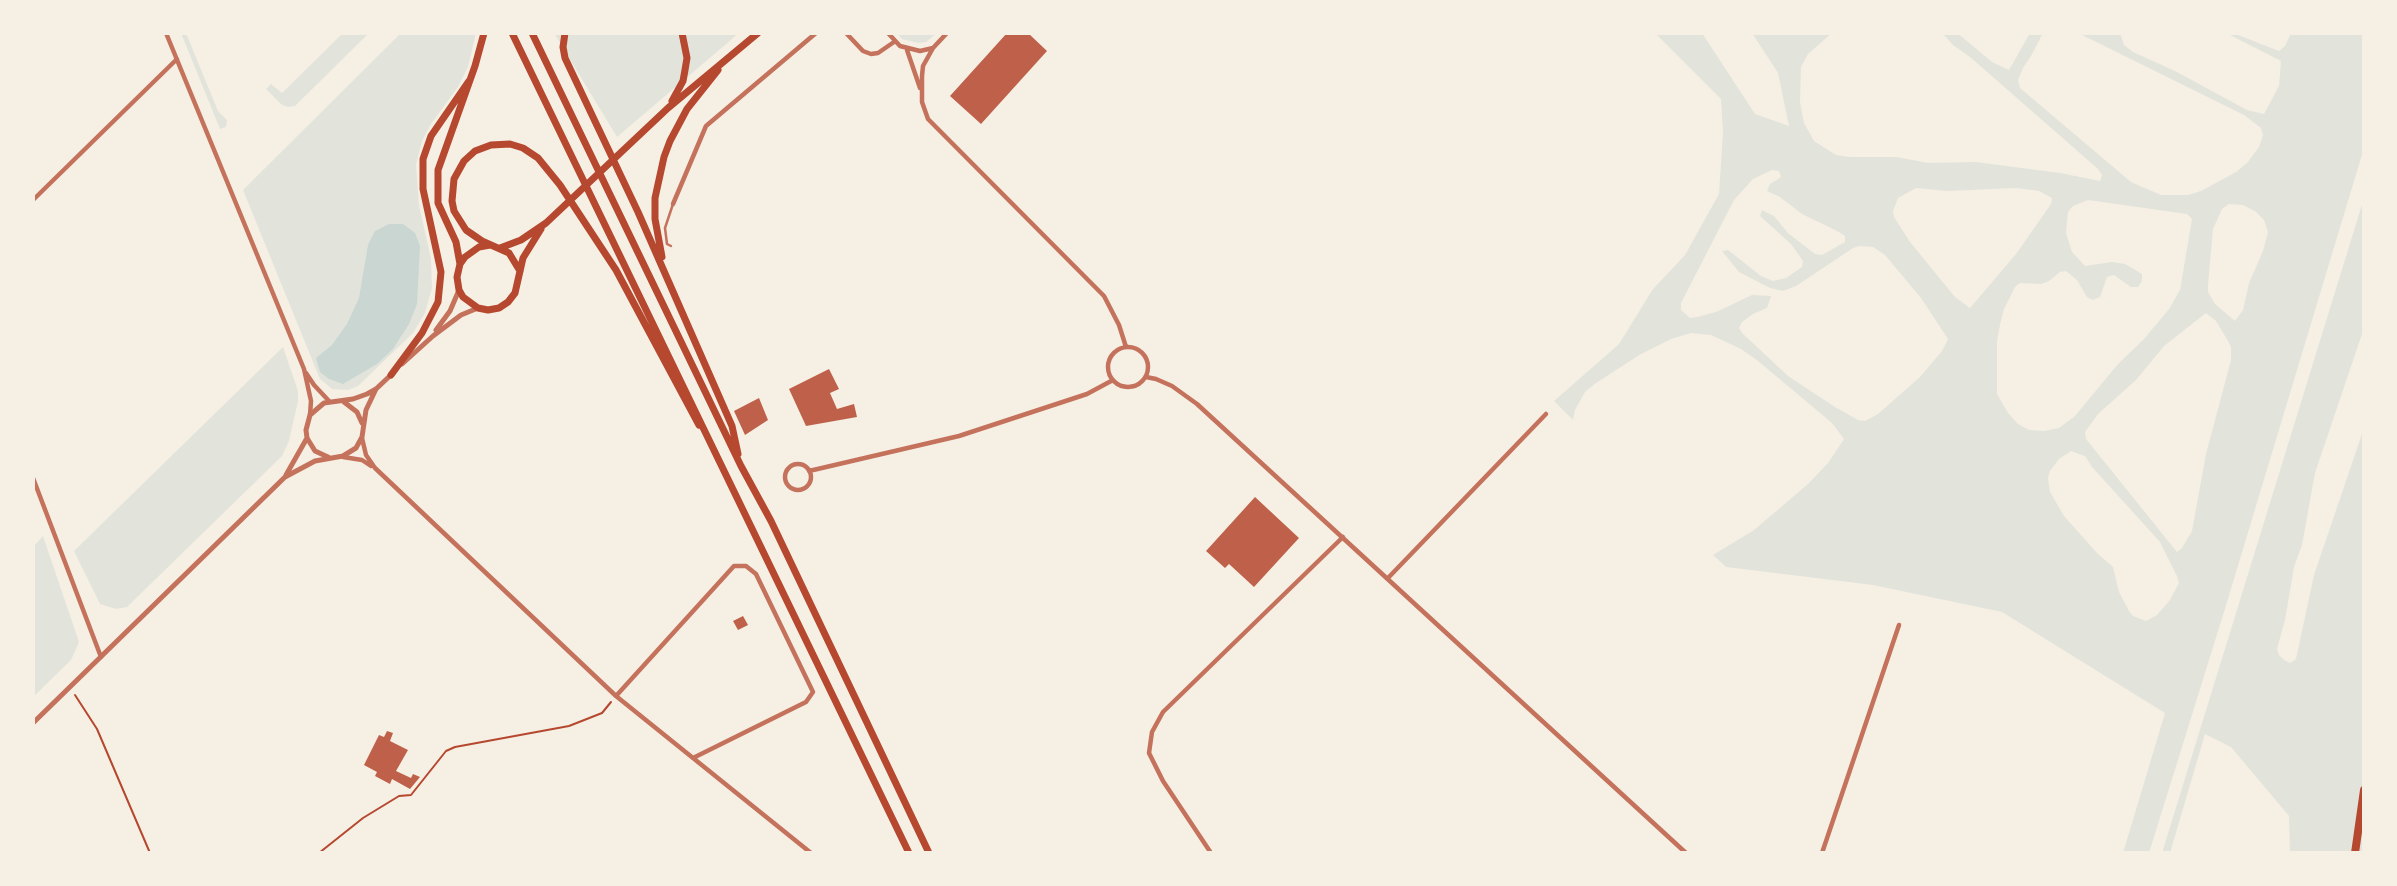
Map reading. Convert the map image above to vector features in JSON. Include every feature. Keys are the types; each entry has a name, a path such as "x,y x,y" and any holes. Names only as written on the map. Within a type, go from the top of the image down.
{"highway":[{"path":"484,33 438,170 437,189 441,212 456,242 460,264 457,276 459,290 469,303 488,310 508,302 515,293 523,258 546,223"},
{"path":"512,33 909,853"},
{"path":"532,33 741,466 771,521 929,853"},
{"path":"565,33 565,58 666,275 732,426 741,466"},
{"path":"668,108 683,81 687,58 682,33"},
{"path":"500,248 521,240 546,223 668,108 758,33"},
{"path":"666,275 654,219 661,168 670,141 687,109 729,56"},
{"path":"391,375 422,333 440,295 440,262 423,189 424,159 435,129 469,80"},
{"path":"520,271 513,257 474,237 454,211 452,188 458,171 475,151 491,145 510,144 529,152 546,166 616,271 684,399 726,471"},
{"path":"460,264 471,252 490,245"},
{"path":"2355,853 2364,790"}],"street":[{"path":"166,33 304,369 314,385 330,401"},
{"path":"673,204 706,127 816,33"},
{"path":"846,33 863,51 871,54 878,53 894,42"},
{"path":"888,33 894,42 906,49 919,51 933,48"},
{"path":"921,90 923,66 933,48 947,33"},
{"path":"906,49 921,90 924,108 934,127 1104,296 1119,325 1126,347"},
{"path":"33,200 177,59"},
{"path":"433,336 450,311 459,290"},
{"path":"310,415 319,405 330,401 353,400 376,389 433,336 461,315 478,308"},
{"path":"1133,348 1145,356 1148,368 1146,377 1139,384 1129,387 1118,385 1108,370 1109,359 1118,349 1133,348"},
{"path":"304,369 311,401 307,438 315,451 328,457"},
{"path":"1146,377 1172,386 1196,404 1686,853"},
{"path":"809,471 951,438 1087,394 1113,380"},
{"path":"375,468 364,450 362,424 376,389"},
{"path":"341,401 357,412 362,424"},
{"path":"1388,578 1546,414"},
{"path":"343,457 356,449 362,437"},
{"path":"285,477 307,438"},
{"path":"33,723 285,477 300,467 328,457 362,460 375,468 616,696 811,853"},
{"path":"803,465 809,471 809,483 803,489 795,489 786,481 786,473 791,466 803,465"},
{"path":"33,478 101,659"},
{"path":"1211,853 1163,781 1149,753 1152,732 1163,712 1343,537"},
{"path":"616,696 734,566 747,566 756,575 813,692 806,702 693,758"},
{"path":"1822,853 1899,625"}],"lane":[{"path":"671,246 667,244 665,228 673,204"}],"path":[{"path":"70,688 97,729 150,853"},
{"path":"319,853 363,818 399,796 411,794 446,751 455,747 569,726 602,713 616,696"}],"shaded area":[{"path":"181,33 186,33 218,111 227,120 226,127 220,129"},
{"path":"343,33 369,33 295,106 282,105 266,89 271,84 282,93"},
{"path":"401,33 476,33 468,67 458,87 431,124 422,141 416,165 419,205 431,259 432,288 425,313 413,333 358,386 348,390 332,389 320,379 243,190"},
{"path":"554,33 739,33 617,137"},
{"path":"896,33 937,33 926,42 918,43 902,39"},
{"path":"1655,33 1702,33 1755,114 1789,126 1778,73 1752,33 1832,33 1808,54 1801,67 1800,102 1804,123 1814,141 1836,155 1897,157 1928,163 1976,162 2100,181 2102,175 2098,169 1944,35 1956,33 1992,62 2009,70 2030,33 2043,33 2023,68 2018,80 2020,88 2131,182 2161,195 2188,195 2201,191 2247,163 2259,147 2263,135 2261,128 2244,115 2078,33 2120,33 2124,45 2133,52 2175,71 2247,110 2264,114 2279,86 2281,61 2226,33 2233,33 2279,51 2285,46 2291,33 2364,33 2364,148 2149,853 2123,853 2165,713 2002,612 1873,585 1726,567 1713,555 1754,530 1808,484 1828,463 1844,439 1832,423 1758,361 1741,349 1711,335 1691,333 1671,339 1641,354 1596,383 1585,392 1575,410 1573,420 1554,401 1619,344 1653,289 1685,255 1719,194 1723,132 1721,99","holes":["1772,170 1779,171 1781,177 1770,184 1767,191 1780,197 1802,214 1845,236 1845,242 1822,255 1815,254 1788,233 1774,216 1762,210 1760,216 1791,244 1803,261 1802,267 1786,278 1773,281 1761,276 1728,250 1722,251 1739,272 1770,288 1783,291 1796,286 1853,248 1873,247 1885,255 1921,298 1948,339 1942,351 1920,377 1878,414 1865,421 1858,420 1835,407 1788,376 1742,333 1739,328 1742,322 1767,308 1771,296 1752,295 1716,312 1697,317 1690,318 1681,310 1681,303 1734,200 1753,179","1916,188 1947,191 2016,188 2039,191 2052,198 2051,204 2016,254 1970,308 1955,297 1910,242 1894,217 1893,211 1898,198","2088,200 2187,214 2192,219 2180,290 2169,309 2075,416 2059,428 2029,430 2018,424 2008,413 1997,394 1997,341 2004,309 2015,287 2020,283 2041,284 2066,271 2077,280 2087,297 2093,300 2100,297 2107,277 2114,275 2131,287 2138,287 2142,281 2142,274 2125,264 2112,262 2085,266 2072,252 2066,233 2068,212 2073,206","2229,204 2243,205 2255,211 2264,220 2268,232 2249,283 2243,310 2235,321 2215,304 2208,292 2213,229 2222,209","2206,313 2216,321 2231,347 2231,360 2206,454 2192,531 2177,552 2086,439 2085,432 2098,414 2136,380 2164,346","2071,451 2085,456 2160,542 2179,583 2170,600 2157,615 2146,621 2133,616 2129,611 2119,592 2113,567 2064,516 2050,492 2050,471 2059,459"]},
{"path":"2364,198 2364,328 2315,473 2302,545 2294,567 2277,649 2284,660 2290,663 2296,659 2314,575 2364,428 2364,853 2290,853 2289,816 2231,747 2205,734 2170,853 2162,853"},
{"path":"389,224 403,224 415,233 420,246 417,304 409,324 393,349 377,364 343,384 320,372 316,358 332,345 347,324 359,298 368,245 375,231"},
{"path":"283,347 298,391 298,401 289,441 282,456 127,607 116,609 100,604 74,551"},
{"path":"43,536 79,642 71,660 33,697 33,547"}],"building":[{"path":"1007,33 1028,33 1047,51 981,124 950,96"},
{"path":"829,369 839,389 830,393 837,409 854,404 857,417 806,426 789,389"},
{"path":"759,398 768,420 745,435 734,411"},
{"path":"1255,497 1299,538 1254,587 1229,564 1225,568 1206,551"},
{"path":"743,616 748,625 738,630 733,621"},
{"path":"387,731 393,733 390,741 408,750 396,771 411,778 413,774 420,777 410,789 392,779 390,784 375,776 377,772 364,765 379,735 384,737"}]}
